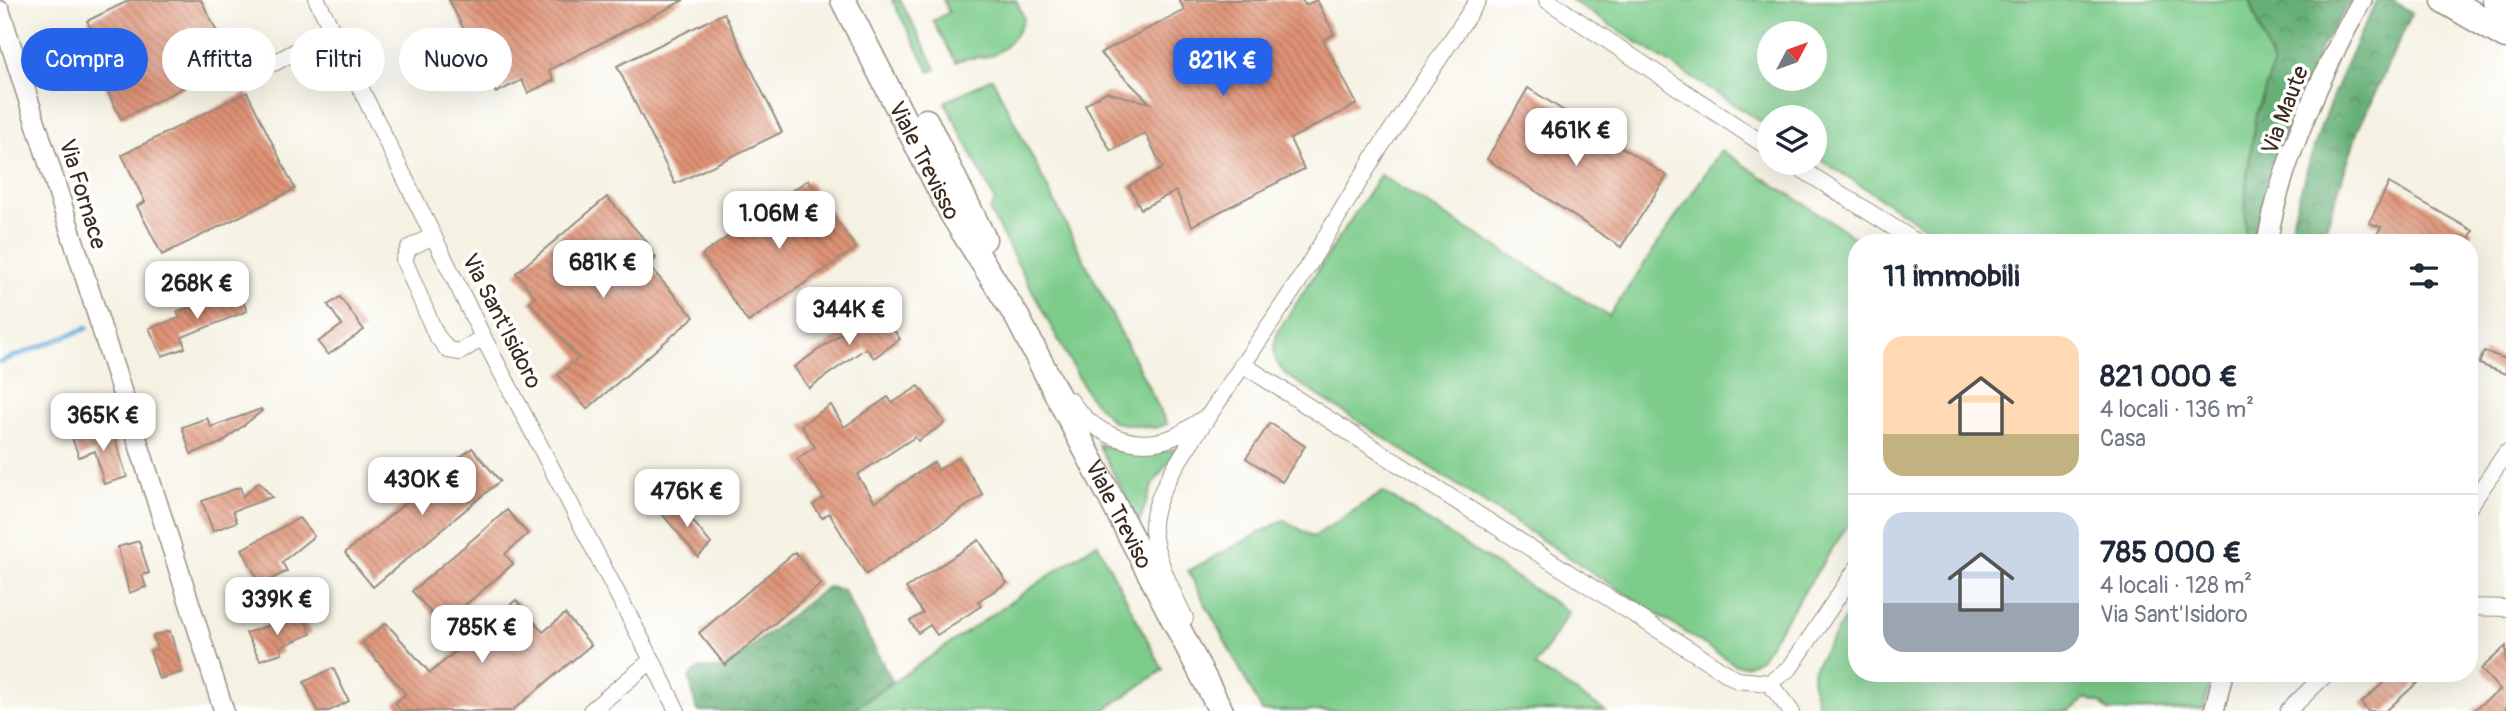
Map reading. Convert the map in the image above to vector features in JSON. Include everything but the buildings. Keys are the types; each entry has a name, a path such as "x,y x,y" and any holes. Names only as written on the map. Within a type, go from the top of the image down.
{"highway":[{"path":"2446,0 2506,35"},
{"path":"2497,0 2506,5"}],"main road":[{"name":"Viale Trevisso","path":"843,0 901,108 952,214 1017,317"},
{"path":"860,0 916,102 977,224 1017,317"},
{"name":"Viale Treviso","path":"1017,317 1222,711"}],"street":[{"name":"Via Sant'Isidoro","path":"317,0 330,28"},
{"path":"1231,711 1180,607 1153,533 1153,518 1170,478 1209,415 1297,284 1377,152 1478,0"},
{"path":"1547,0 1757,140"},
{"name":"Via Maute","path":"2269,234 2313,96 2360,4"},
{"name":"Via Fornace","path":"0,11 224,711"},
{"name":"Via Sant'Isidoro","path":"361,91 483,337 677,711"},
{"path":"1811,175 1904,234"},
{"path":"433,236 409,248 404,260 436,335 447,350 460,352 483,337"},
{"path":"1017,317 1037,342 1079,412 1097,428 1116,439 1158,441 1175,436 1209,415"},
{"path":"1242,364 1737,680 1769,683 1790,668 1848,581"},
{"path":"2478,494 2506,453"},
{"path":"2478,607 2506,608"},
{"path":"591,711 652,660"},
{"path":"2214,711 2221,682"},
{"path":"2288,711 2318,682"},
{"path":"1769,683 1791,711"}],"green space":[{"path":"892,0 900,0 936,69 930,72"},
{"path":"943,0 1016,0 1024,18 1014,37 997,52 956,62 933,21 949,12"},
{"path":"1571,0 2250,0 2273,66 2255,119 2246,181 2245,234 1936,234 1827,164 1827,105 1757,105 1757,119"},
{"path":"2250,0 2352,0 2320,49 2275,163 2256,234 2245,234 2246,191 2255,119 2273,66"},
{"path":"2378,0 2392,0 2412,13 2358,130 2324,234 2289,234 2313,149 2348,59"},
{"path":"992,78 1167,424 1156,428 1113,422 1088,395 990,212 995,200 945,102"},
{"path":"1721,150 1850,234 1848,234 1848,525 1760,659 1746,666 1736,665 1288,376 1279,366 1274,348 1280,328 1380,175 1609,316"},
{"path":"1098,444 1135,455 1177,449 1153,484 1139,522"},
{"path":"1383,492 1569,612 1535,666 1605,711 1262,711 1188,571 1284,520 1313,537"},
{"path":"1097,543 1163,670 1103,711 851,711"},
{"path":"827,587 843,590 892,681 851,711 697,711 689,677 700,668 723,669"},
{"path":"1848,613 1848,682 2209,682 2204,709 2108,711 2102,704 2086,698 2070,711 1819,711 1812,680 1814,668"}],"waterway":[{"path":"0,362 87,328"}]}
